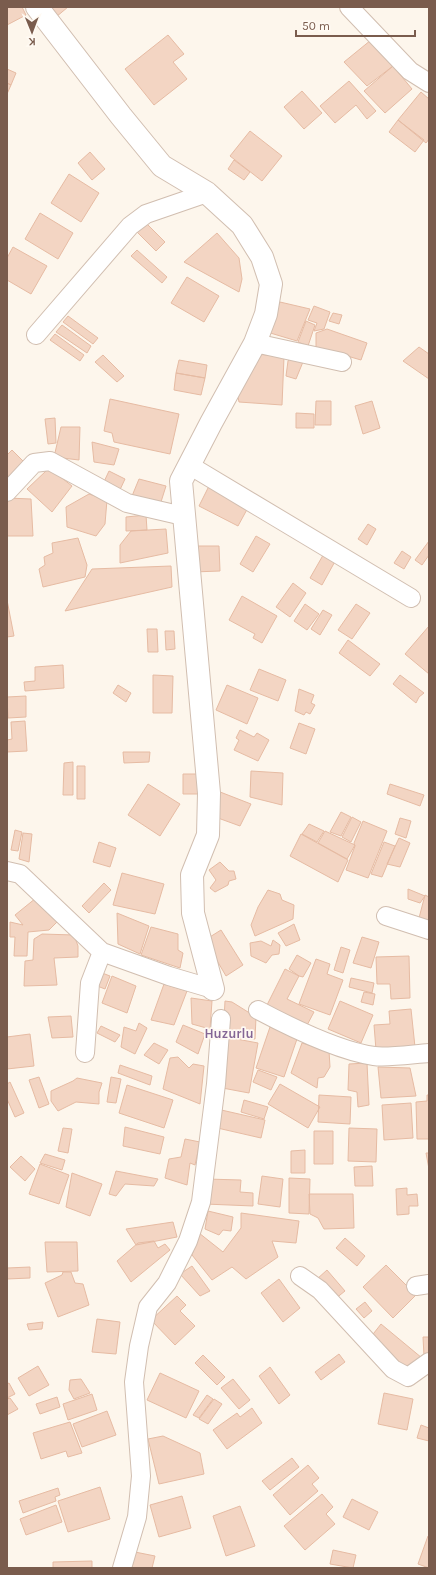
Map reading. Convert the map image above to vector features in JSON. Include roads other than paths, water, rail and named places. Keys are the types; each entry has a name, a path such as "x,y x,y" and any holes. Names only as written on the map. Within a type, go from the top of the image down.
{"street":[{"path":"37,7 121,116 162,166 207,193 242,225 262,257 271,284 266,314 255,343 181,481 209,794 208,835 192,876 193,913 213,989"},
{"path":"349,7 410,72 429,83"},
{"path":"36,335 130,226 146,214 207,193"},
{"path":"255,343 342,362"},
{"path":"7,492 34,463 50,461 127,503 183,516"},
{"path":"189,465 411,598"},
{"path":"7,871 20,874 102,952 169,976 213,989"},
{"path":"386,916 429,930"},
{"path":"85,1053 90,983 102,952"},
{"path":"258,1010 282,1023 341,1047 375,1056 429,1053"},
{"path":"122,1568 137,1517 141,1476 134,1382 138,1346 148,1307 167,1283 188,1241 201,1202 216,1084 221,1019"},
{"path":"300,1276 320,1290 393,1369 408,1378 429,1362"}],"district":[{"name":"Huzurlu","path":"229,1033"}]}
